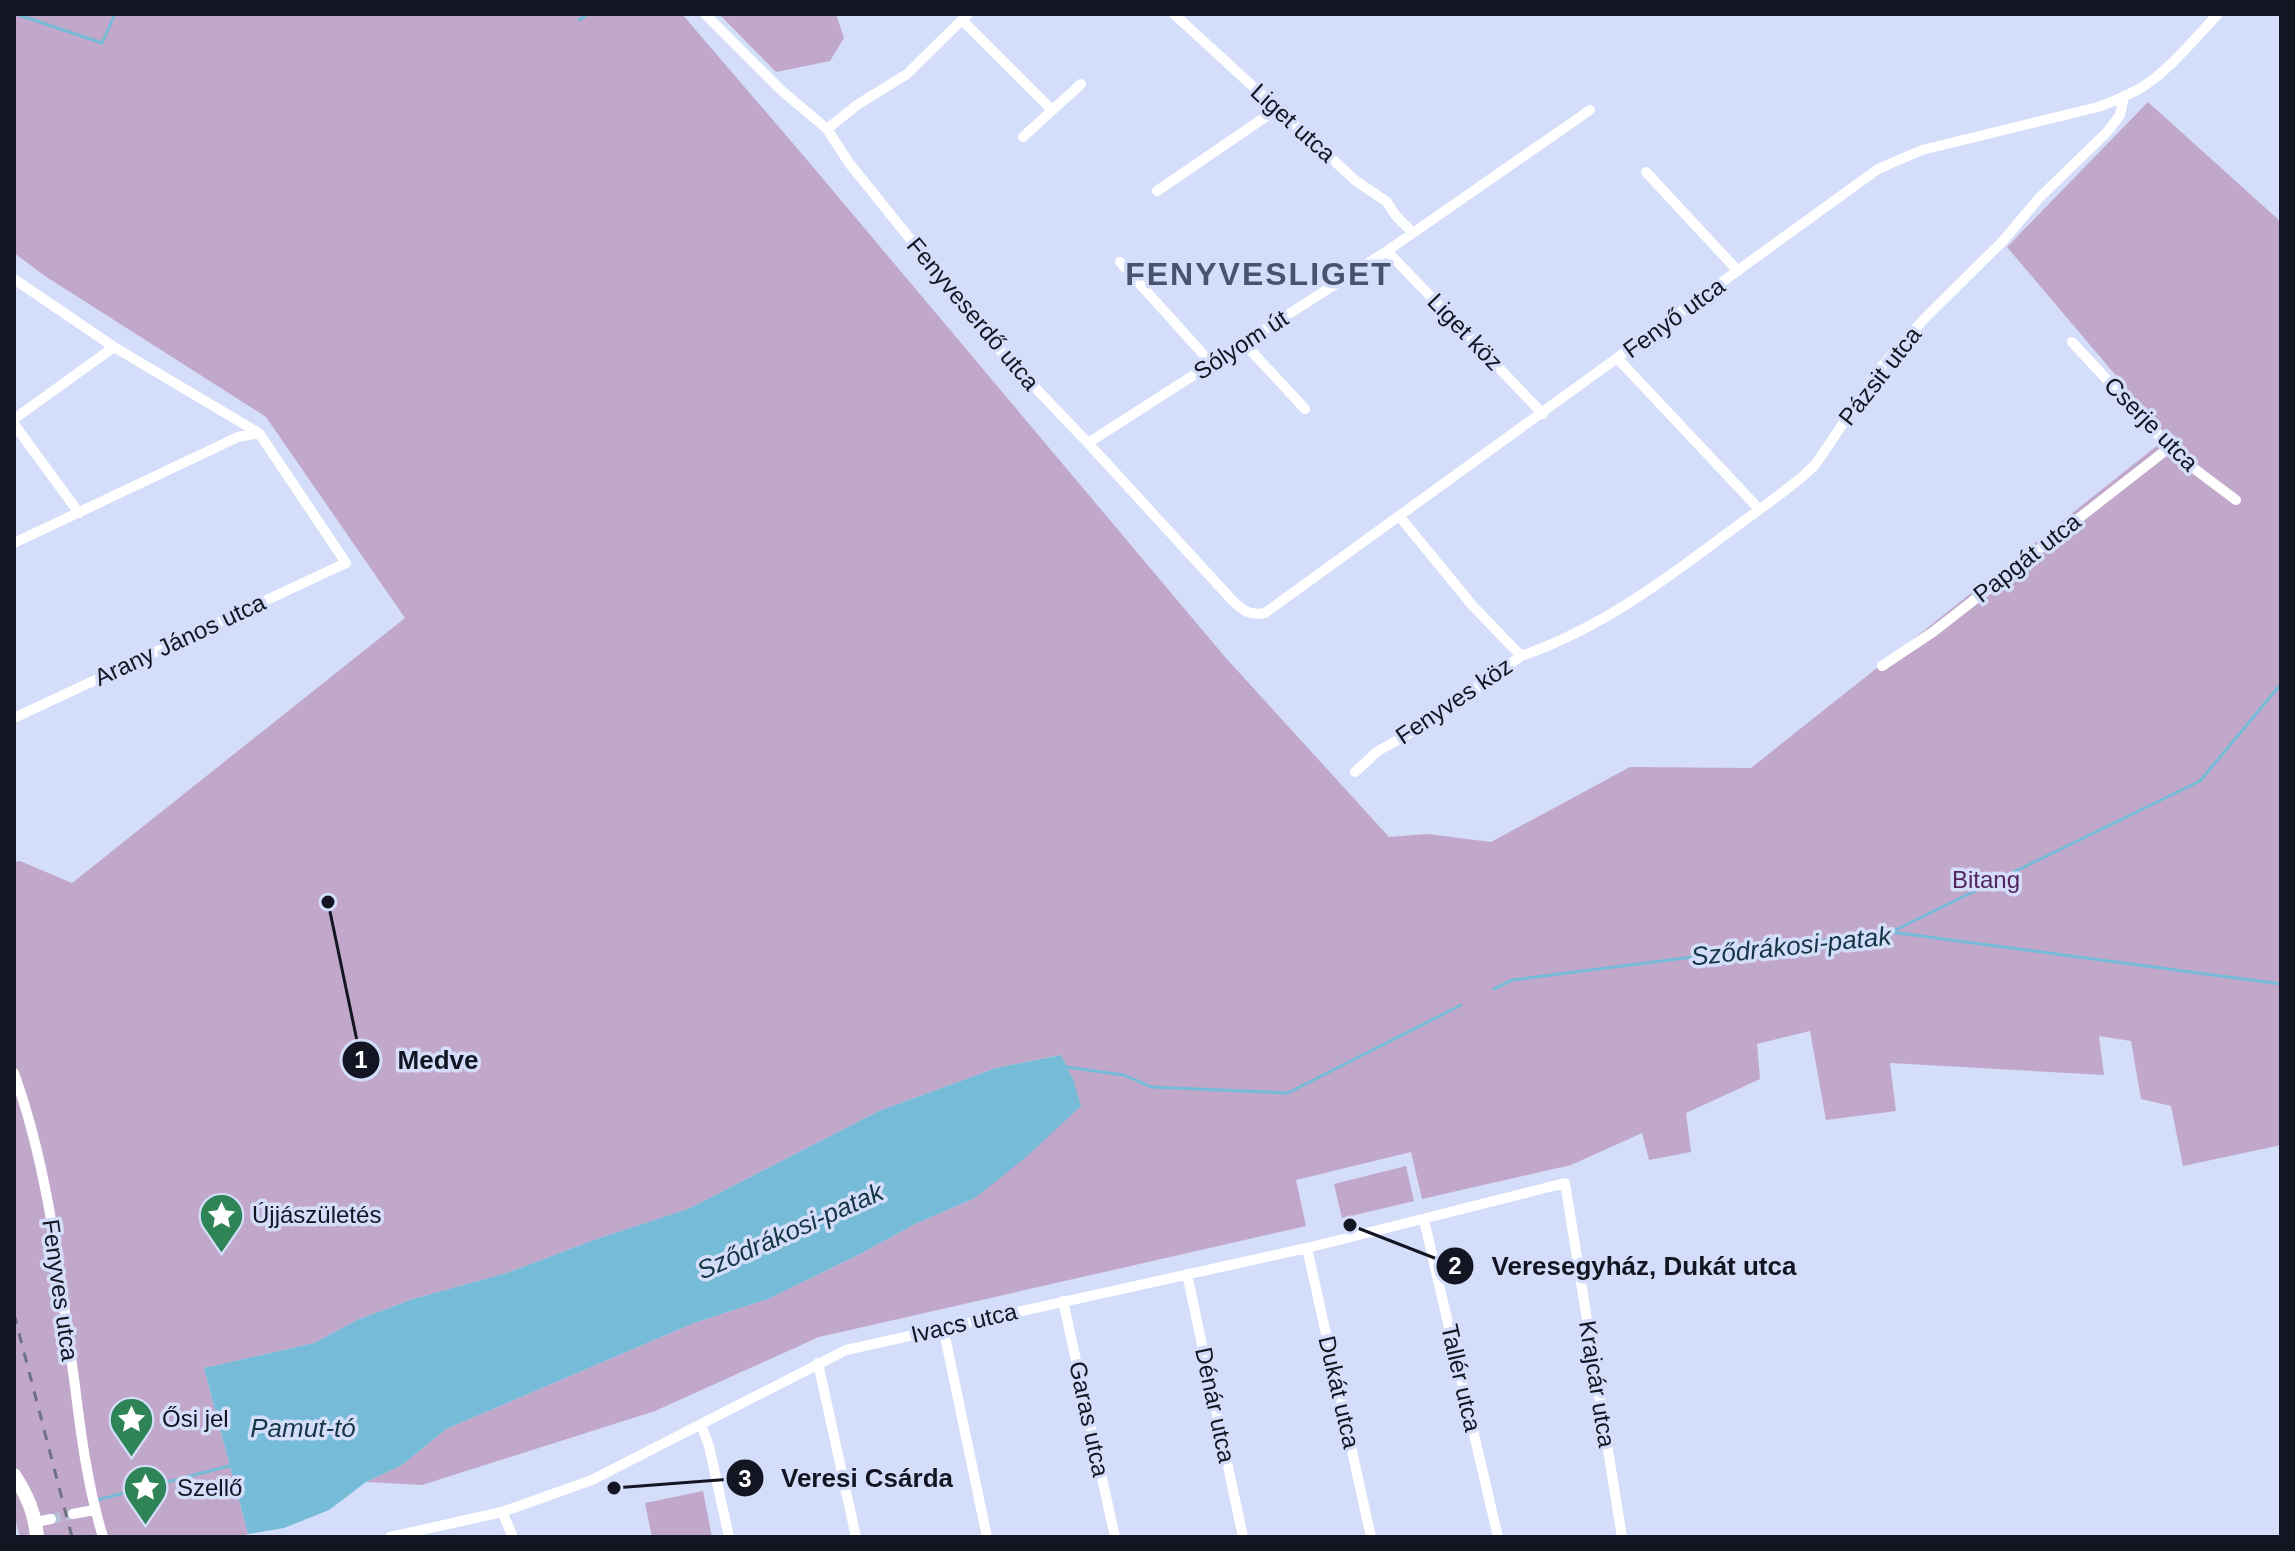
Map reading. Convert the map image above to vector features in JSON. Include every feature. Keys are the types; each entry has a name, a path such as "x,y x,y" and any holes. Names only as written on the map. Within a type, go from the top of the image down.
{"street":[{"name":"Fenyveserdő utca","path":"705,14 782,91 827,129 849,163 1003,354 1245,612"},
{"name":"Liget utca","path":"1174,14 1356,181 1387,202 1412,232"},
{"name":"Fenyő utca","path":"1245,612 1265,613 1863,179 1892,162 1939,145 2098,107 2124,96 2161,72 2218,14"},
{"path":"827,129 857,105 907,74 965,17 1052,110"},
{"path":"1023,137 1081,84"},
{"name":"Pázsit utca","path":"1521,656 1586,628 1634,600 1815,465 1882,366 1925,318 2003,241 2039,198 2115,123 2124,96"},
{"path":"1157,191 1277,109"},
{"name":"Sólyom út","path":"1088,443 1387,251 1590,110"},
{"path":"1646,172 1738,271"},
{"name":"Liget köz","path":"1387,251 1543,414"},
{"path":"1120,262 1212,364"},
{"path":"14,279 114,347 259,433"},
{"name":"Cserje utca","path":"2072,342 2180,458 2236,500"},
{"path":"1244,343 1305,409"},
{"path":"79,513 14,421 114,347"},
{"path":"1618,359 1759,509"},
{"path":"14,543 238,437 259,433"},
{"name":"Arany János utca","path":"14,718 346,563 259,433"},
{"name":"Papgát utca","path":"1882,666 1933,632 2170,447"},
{"name":"Fenyves köz","path":"1355,772 1378,751 1426,724 1521,656 1472,605 1400,517"},
{"name":"Fenyves utca","path":"14,1073 26,1107 53,1229 77,1407 94,1510 103,1537"},
{"name":"Ivacs utca","path":"390,1537 502,1512 592,1480 846,1350 1307,1248 1565,1183"},
{"name":"Krajcár utca","path":"1565,1183 1622,1537"},
{"name":"Tallér utca","path":"1424,1220 1498,1537"},
{"name":"Dukát utca","path":"1307,1248 1371,1537"},
{"name":"Dénár utca","path":"1187,1274 1243,1537"},
{"name":"Garas utca","path":"1063,1301 1115,1537"},
{"path":"943,1327 987,1537"},
{"path":"818,1363 856,1537"},
{"path":"701,1425 709,1446 729,1537"},
{"path":"14,1475 24,1489 36,1530 51,1519"},
{"path":"73,1514 94,1510"},
{"path":"502,1512 513,1537"}],"green space":[{"name":"Bitang","path":"14,14 682,14 1225,657 1389,837 1427,834 1491,842 1630,767 1751,768 2168,437 2007,247 2148,102 2281,222 2281,1145 2183,1166 2171,1106 2141,1099 2131,1041 2099,1036 2104,1075 1890,1063 1896,1111 1826,1120 1810,1031 1757,1044 1760,1079 1686,1113 1691,1152 1649,1160 1642,1133 1571,1165 1422,1199 1411,1152 1296,1180 1306,1226 819,1337 655,1411 422,1485 366,1482 402,1465 446,1429 694,1323 768,1299 915,1224 975,1198 1073,1079 1060,1055 996,1068 879,1111 688,1209 507,1273 413,1299 357,1320 314,1343 204,1368 248,1534 239,1537 20,1537 14,1515 14,862 20,861 72,883 405,618 266,417 48,278 14,253"},
{"path":"719,14 836,14 844,38 830,61 776,72"},
{"path":"1406,1166 1414,1201 1342,1218 1334,1184"},
{"path":"703,1491 712,1537 652,1537 645,1503"}],"water":[{"name":"Pamut-tó","path":"1061,1055 1073,1079 1081,1106 1025,1158 975,1198 915,1224 768,1299 694,1323 446,1429 402,1465 366,1482 329,1510 284,1528 248,1534 204,1368 314,1343 357,1320 413,1299 507,1273 688,1209 879,1111 996,1068"}],"waterway":[{"path":"16,14 102,43 115,14"},
{"path":"579,20 588,14"},
{"path":"1893,931 2200,781 2281,684"},
{"name":"Sződrákosi-patak","path":"1494,989 1512,980 1891,932 2281,984"},
{"name":"Sződrákosi-patak","path":"1066,1067 1124,1075 1151,1087 1288,1093 1461,1005"},
{"name":"Sződrákosi-patak","path":"97,1500 233,1465"}],"tunnel":[{"path":"51,1519 73,1514"}],"railway":[{"path":"14,1314 72,1537"}],"place":[{"name":"Medve","path":"328,902"},
{"name":"Veresegyház, Dukát utca","path":"1350,1225"},
{"name":"Újjászületés","path":"221,1254"},
{"name":"Ősi jel","path":"131,1458"},
{"name":"Veresi Csárda","path":"614,1488"},
{"name":"Szellő","path":"146,1527"}],"district":[{"name":"FENYVESLIGET","path":"1259,274"}]}
